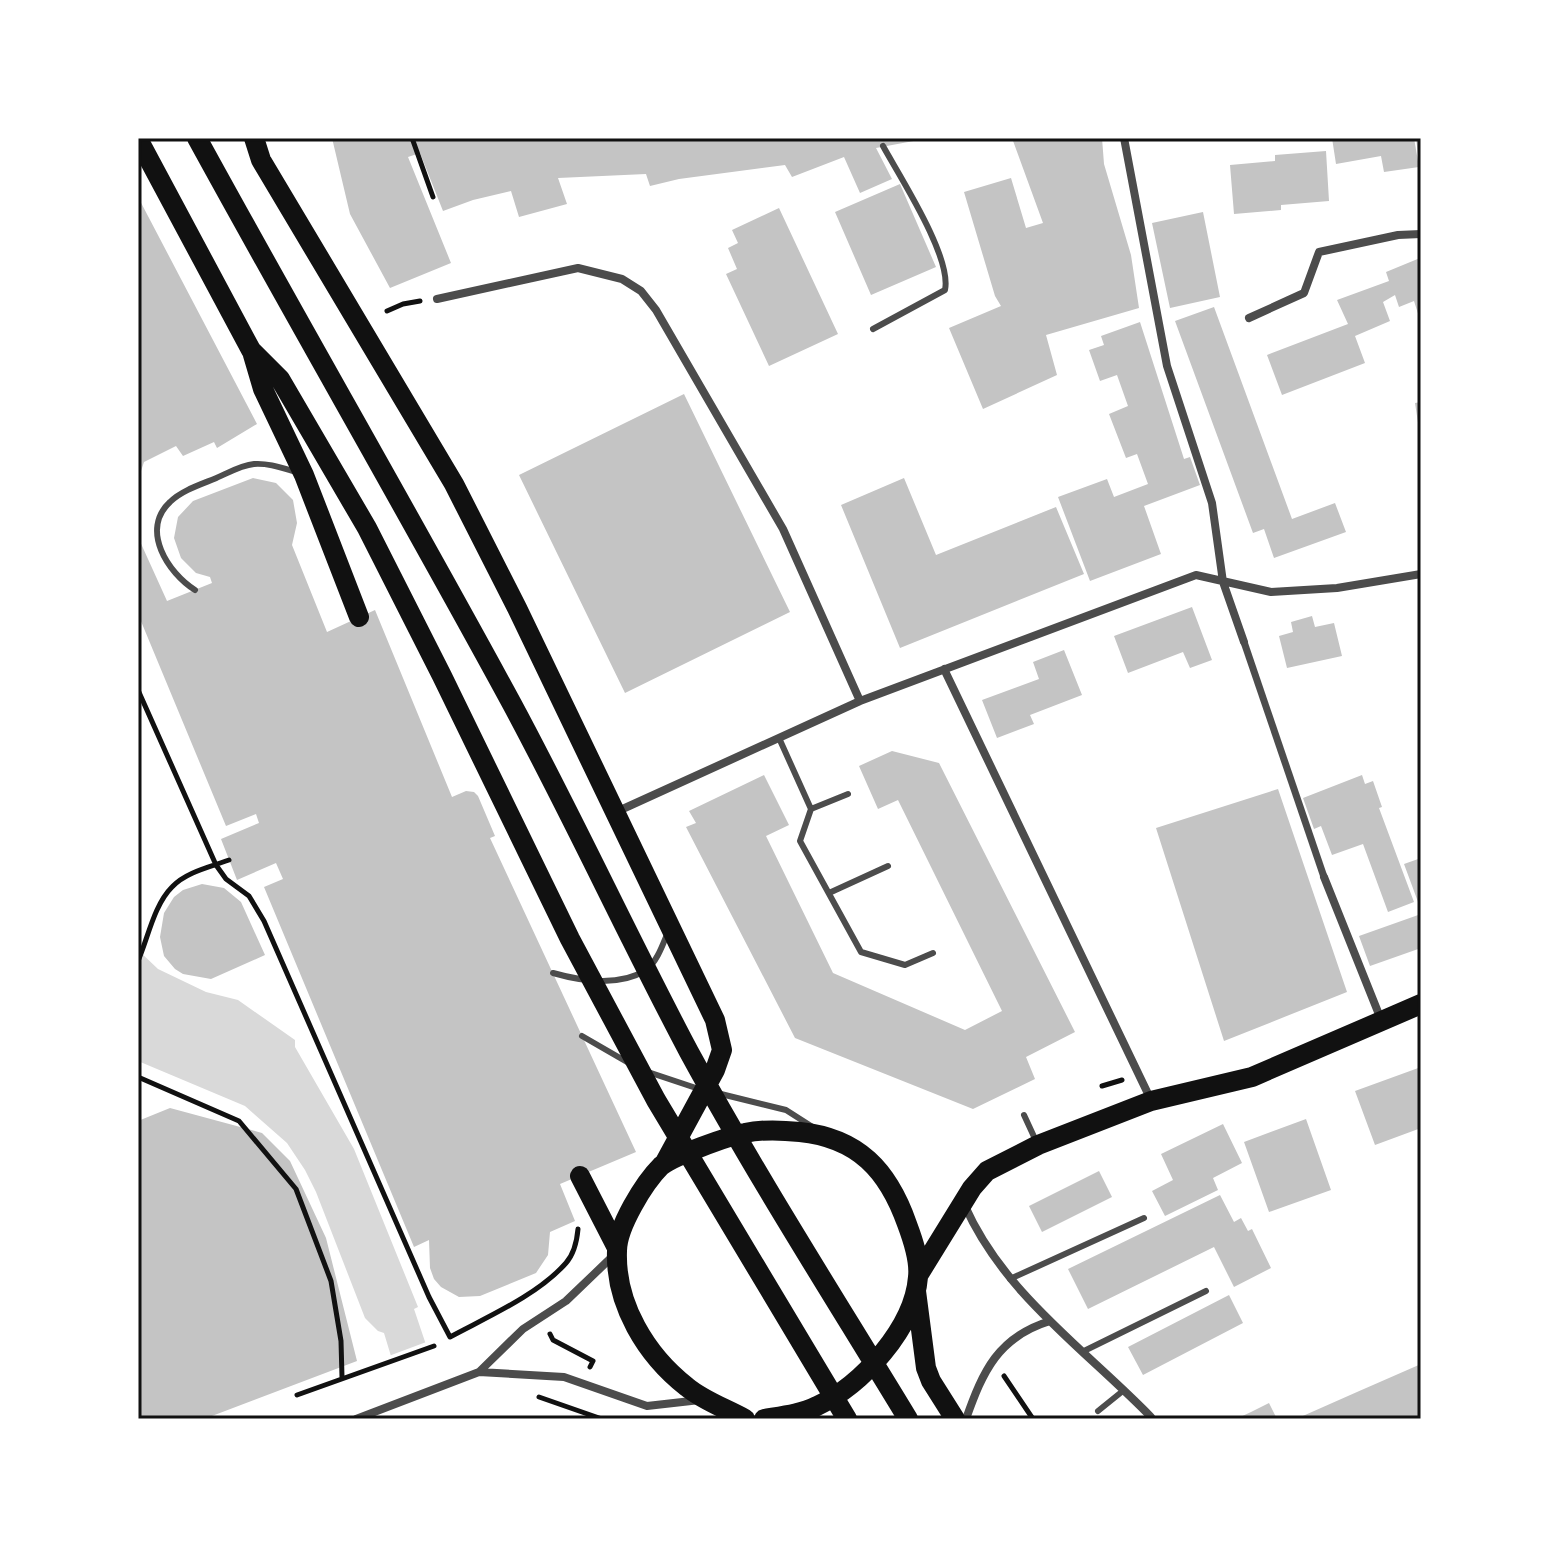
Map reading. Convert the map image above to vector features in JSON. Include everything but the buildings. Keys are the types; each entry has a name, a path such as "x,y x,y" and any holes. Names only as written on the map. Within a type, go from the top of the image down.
{"main road":[{"path":"197,138 500,682 617,914 714,1095 906,1415"},
{"path":"254,138 261,160 454,484 616,813 720,1035 722,1050 705,1091 664,1164 633,1204 617,1251"},
{"path":"138,139 251,350 263,389 304,475 359,617"},
{"path":"251,350 280,379 367,528 570,939 656,1100 847,1419"},
{"path":"580,1176 617,1251 621,1286 641,1338 678,1379 705,1400 744,1418 764,1419 794,1414 816,1407 844,1391 870,1368 893,1340 917,1282 963,1202 987,1171 1038,1145 1151,1101 1252,1077 1421,1004"},
{"path":"664,1164 728,1137 760,1130 825,1134 851,1146 871,1161 888,1181 913,1241 926,1368 955,1419"}],"street":[{"path":"1124,138 1167,366 1212,503 1223,582 1324,877 1383,1022"},
{"path":"1249,318 1304,293 1319,252 1398,235 1421,234"},
{"path":"437,299 578,268 622,279 641,291 664,324 783,529 860,701"},
{"path":"616,813 860,701 1196,575 1271,592 1337,588 1421,574"},
{"path":"944,669 1151,1101"},
{"path":"963,1202 976,1230 1010,1279 1151,1417"},
{"path":"479,1372 523,1329 566,1301 617,1251"},
{"path":"966,1419 979,1382 992,1359 1029,1328 1050,1321"},
{"path":"356,1419 479,1372 542,1374 584,1383 647,1406 705,1400"}],"lane":[{"path":"873,329 945,290 947,281 941,256 883,146"},
{"path":"195,590 181,581 168,566 159,545 157,525 163,510 172,500 249,464 268,464 304,475"},
{"path":"779,738 811,809 800,841 861,952 905,965 933,953"},
{"path":"811,809 848,794"},
{"path":"829,893 888,866"},
{"path":"553,973 574,979 595,980 622,979 635,974 647,969 660,950 670,925"},
{"path":"582,1036 650,1073 705,1091 786,1110 825,1134"},
{"path":"1024,1115 1038,1145"},
{"path":"1010,1279 1144,1218"},
{"path":"1084,1351 1206,1291"},
{"path":"1098,1411 1124,1390"}],"path":[{"path":"412,138 433,197"},
{"path":"387,311 403,304 437,299"},
{"path":"138,690 216,865 226,879 249,896 264,921 429,1297 450,1337 526,1295 567,1262 575,1247 579,1221"},
{"path":"138,961 161,903 172,886 202,869 229,860"},
{"path":"138,1077 239,1121 296,1189 331,1281 341,1341 342,1377"},
{"path":"526,1295 553,1340 593,1361 572,1408"},
{"path":"297,1395 368,1367 434,1346"},
{"path":"1007,1381 1033,1419"},
{"path":"535,1396 602,1419"}],"shaded area":[{"path":"138,950 158,969 206,992 238,1000 295,1040 295,1047 354,1149 418,1307 414,1309 451,1419 410,1419 384,1333 365,1318 316,1192 287,1143 245,1106 138,1061"}],"pier":[{"path":"429,1341 455,1419 405,1419 386,1357"}]}
